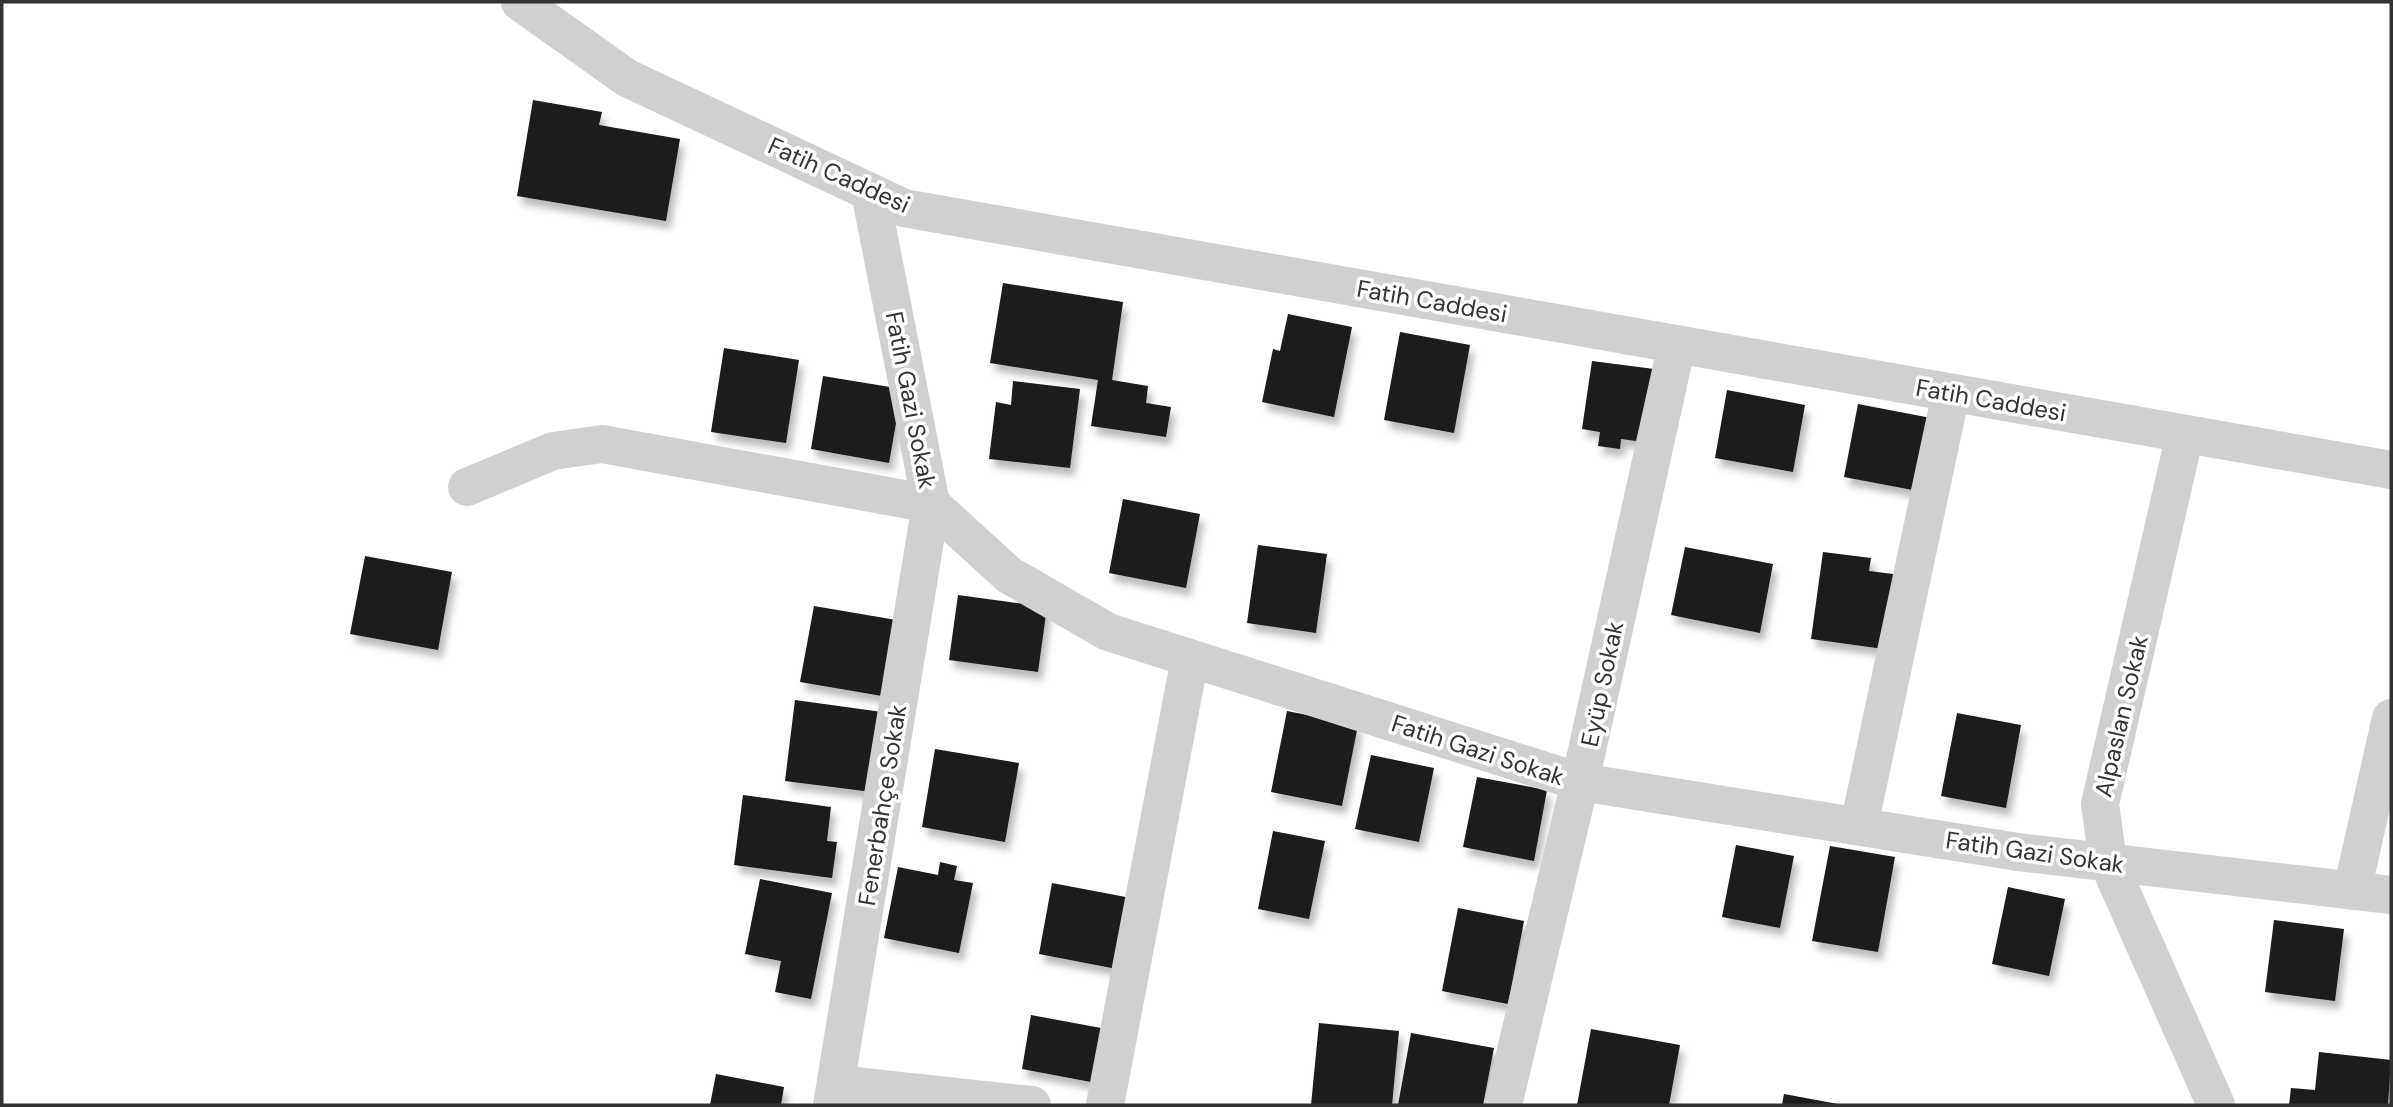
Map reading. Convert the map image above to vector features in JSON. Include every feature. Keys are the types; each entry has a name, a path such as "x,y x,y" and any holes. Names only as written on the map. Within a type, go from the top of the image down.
{"street":[{"name":"Fatih Caddesi","path":"520,2 627,78 904,208 2391,470"},
{"name":"Fatih Gazi Sokak","path":"870,192 931,504 1009,575 1108,632 1580,782 2018,852 2391,895"},
{"name":"Eyüp Sokak","path":"1503,1105 1580,782 1677,344"},
{"path":"1859,826 1951,393"},
{"name":"Alpaslan Sokak","path":"2185,434 2100,804 2108,862 2216,1105"},
{"path":"467,486 553,452 602,444 931,504"},
{"name":"Fenerbahçe Sokak","path":"834,1095 931,504"},
{"path":"1105,1105 1190,658"},
{"path":"2352,891 2391,718"},
{"path":"834,1095 1032,1105"}],"building":[{"path":"533,100 602,112 599,125 680,139 666,221 517,196"},
{"path":"1003,283 1123,302 1112,380 1148,386 1146,403 1171,407 1166,437 1091,426 1098,380 990,363"},
{"path":"1288,314 1352,327 1334,417 1262,402 1273,349 1280,351"},
{"path":"1400,332 1470,345 1454,433 1384,420"},
{"path":"724,348 799,360 786,443 711,432"},
{"path":"1592,361 1662,370 1652,443 1621,439 1620,449 1598,446 1600,432 1582,429"},
{"path":"823,376 902,389 889,463 811,449"},
{"path":"1013,381 1080,389 1070,468 989,459 996,402 1011,405"},
{"path":"1727,390 1805,405 1793,472 1715,458"},
{"path":"1858,404 1931,418 1918,491 1844,477"},
{"path":"1123,499 1200,514 1186,588 1109,573"},
{"path":"1258,545 1327,554 1316,633 1247,623"},
{"path":"1685,547 1773,564 1760,633 1671,615"},
{"path":"1823,552 1871,558 1869,571 1901,575 1891,650 1811,639"},
{"path":"365,556 452,572 438,650 350,634"},
{"path":"958,595 1047,607 1038,672 949,660"},
{"path":"814,606 908,622 894,698 800,682"},
{"path":"795,700 882,712 872,792 785,781"},
{"path":"1287,711 1358,725 1342,806 1271,792"},
{"path":"1957,713 2021,725 2006,808 1941,796"},
{"path":"935,749 1019,763 1005,842 922,827"},
{"path":"1371,755 1434,768 1419,842 1355,829"},
{"path":"1477,777 1547,790 1534,861 1463,847"},
{"path":"743,795 831,807 827,841 837,842 832,878 734,865"},
{"path":"1273,831 1325,841 1309,919 1258,909"},
{"path":"1736,845 1794,856 1780,928 1722,917"},
{"path":"1830,846 1895,857 1878,952 1812,941"},
{"path":"940,862 957,866 954,880 973,883 959,953 884,938 898,867 938,875"},
{"path":"760,879 832,893 811,999 775,992 781,961 745,954"},
{"path":"1052,883 1131,898 1117,969 1039,954"},
{"path":"2008,887 2065,899 2049,976 1992,964"},
{"path":"1458,908 1524,921 1508,1004 1442,991"},
{"path":"2274,920 2344,929 2335,1001 2265,992"},
{"path":"1031,1015 1101,1028 1091,1082 1022,1069"},
{"path":"1319,1023 1399,1031 1392,1105 1311,1105"},
{"path":"1591,1029 1680,1045 1669,1105 1577,1105"},
{"path":"1411,1033 1494,1048 1483,1105 1398,1105"},
{"path":"2319,1052 2391,1060 2388,1105 2289,1105 2291,1088 2315,1090"},
{"path":"716,1074 784,1087 781,1105 710,1105"},
{"path":"1784,1094 1838,1104 1838,1105 1782,1105"}]}
